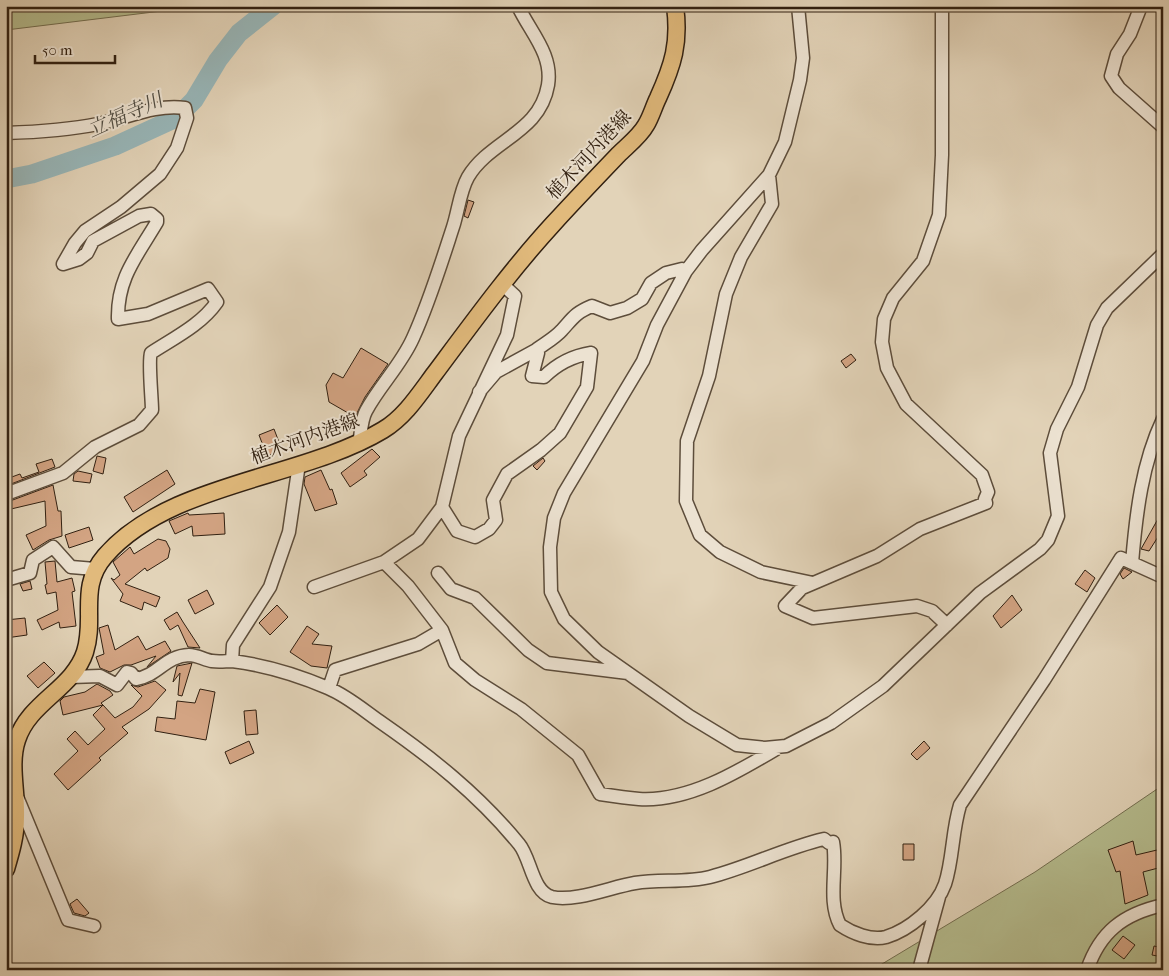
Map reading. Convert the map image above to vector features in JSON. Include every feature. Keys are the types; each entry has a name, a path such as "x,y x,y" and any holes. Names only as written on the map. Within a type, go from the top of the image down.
{"main road":[{"name":"植木河内港線","path":"6,869 14,844 16,818 13,767 16,742 24,722 42,701 71,677 85,653 89,629 89,589 95,569 107,554 138,527 179,505 359,444 387,428 414,401 502,284 552,225 646,126 672,65 678,31 675,6"}],"street":[{"path":"359,444 365,412 397,368 414,338 453,228 467,179 478,162 535,117 544,101 549,84 548,62 543,48 527,25 518,6"},
{"path":"798,6 803,58 800,80 785,142 769,175 702,250 686,272 657,325 643,361 564,493 554,518 550,547 551,592 564,619 598,652 690,716 737,745 765,748 786,746 831,723 883,686 980,593 1040,549 1048,540 1058,516 1050,453 1057,429 1078,387 1097,325 1107,308 1163,254"},
{"path":"942,6 942,156 938,215 923,261 893,298 884,318 882,342 886,368 906,404 982,475 988,492 985,499 986,503 920,529 877,556 802,588 785,606 814,618 917,606 932,611 947,625"},
{"path":"1141,6 1130,34 1117,54 1111,76 1120,88 1163,128"},
{"path":"6,133 59,131 126,118 168,106 184,108 187,118 177,148 160,174 121,207 85,231 63,264 79,259 87,253 93,241 139,216 151,214 158,222 123,279 117,299 118,319 148,314 208,288 217,302 210,312 196,324 151,353 148,358 152,389 152,410 139,424 96,447 63,473 6,494"},
{"path":"769,175 772,204 741,257 726,294 709,376 687,442 686,501 700,535 720,552 761,572 813,583"},
{"path":"479,392 496,372 536,350 561,331 569,319 580,311 592,306 610,313 627,308 642,299 651,283 666,273 682,269 686,272"},
{"path":"314,587 384,562 418,539 442,508 459,436 507,334 515,296 502,284"},
{"path":"442,508 458,531 475,537 489,529 496,520 493,500 507,474 541,450 560,433 576,407 587,387 591,354 578,355 553,368 544,378 532,376 538,353 536,350"},
{"path":"1132,563 1138,505 1157,431 1163,419"},
{"path":"232,662 233,645 270,587 289,532 299,464"},
{"path":"6,580 30,573 33,560 53,547 71,567 95,569"},
{"path":"919,970 940,894 945,883 954,822 960,805 1044,680 1121,558 1163,577"},
{"path":"384,562 408,586 442,630 456,663 474,680 521,709 578,755 600,794 640,799 684,794 748,766 780,746"},
{"path":"438,573 451,589 475,598 528,650 547,663 628,673"},
{"path":"328,688 335,670 418,644 442,630"},
{"path":"71,677 100,676 117,686 127,672 131,672 136,679 149,676 171,658 191,655 214,661 268,668 328,688 358,704 432,758 464,785 521,846 543,892 551,897 565,898 635,883 708,878 742,868 795,846 824,839 829,843 833,842 835,852 834,900 836,918 840,925 854,934 885,938 916,922 940,894"},
{"path":"15,792 52,877 68,920 94,926"},
{"path":"1087,970 1094,949 1118,923 1146,909 1163,905"}],"green space":[{"path":"6,6 176,6 170,10 6,30"},
{"path":"1163,785 1163,970 872,970 1035,872"}],"building":[{"path":"468,200 474,202 468,218 464,216"},
{"path":"361,348 388,364 365,397 355,417 329,402 326,385 333,373 343,378"},
{"path":"851,354 856,360 846,368 841,361"},
{"path":"274,429 282,450 267,456 259,435"},
{"path":"372,449 380,457 364,471 367,475 350,487 341,473"},
{"path":"97,456 106,458 103,474 93,471"},
{"path":"543,458 545,461 537,470 533,466"},
{"path":"52,459 55,467 11,484 9,478 20,474 22,478 39,472 36,464"},
{"path":"167,470 175,484 133,512 124,497"},
{"path":"321,470 330,490 332,489 337,504 315,511 304,484 305,477"},
{"path":"78,471 92,474 90,483 73,481 74,474"},
{"path":"53,485 58,511 61,511 62,536 49,540 33,550 26,535 46,526 45,501 11,509 10,501"},
{"path":"1163,510 1163,529 1149,551 1141,549"},
{"path":"188,513 189,515 224,513 225,534 193,536 192,526 175,534 169,521"},
{"path":"89,527 93,540 69,548 65,535"},
{"path":"158,539 166,541 170,549 168,558 147,571 145,568 125,584 160,597 156,607 144,602 142,610 120,601 123,594 111,578 114,580 120,575 113,562 130,547 134,554"},
{"path":"55,561 57,582 72,578 75,591 72,592 76,626 60,628 59,622 42,630 37,620 58,610 56,592 47,594 45,585 47,584 45,562"},
{"path":"1124,568 1132,572 1123,579 1120,574"},
{"path":"1085,570 1095,578 1087,592 1075,584"},
{"path":"30,581 32,589 23,591 20,584"},
{"path":"207,590 214,604 195,614 188,600"},
{"path":"1012,595 1022,610 1001,628 993,616"},
{"path":"277,605 288,617 270,635 259,623"},
{"path":"177,612 200,648 188,647 178,625 170,630 164,620"},
{"path":"25,618 27,635 6,638 6,620"},
{"path":"108,625 115,650 138,636 146,650 165,641 171,651 147,667 156,656 131,665 124,665 110,672 100,668 96,657 104,654 99,628"},
{"path":"307,626 319,634 312,644 332,646 327,668 311,666 290,652"},
{"path":"44,662 55,673 38,688 27,676"},
{"path":"192,663 182,696 178,695 180,673 173,682 177,666"},
{"path":"155,681 166,690 149,709 122,727 128,733 99,758 101,760 68,790 54,774 78,751 67,739 75,731 88,745 105,729 93,715 103,705 115,718 133,707 142,696 131,685 138,687"},
{"path":"97,684 110,691 113,695 101,703 103,705 63,715 60,701 64,697 85,692"},
{"path":"200,689 215,692 206,740 155,731 157,717 175,719 177,701 195,703"},
{"path":"256,710 258,734 246,735 244,711"},
{"path":"249,741 254,753 230,764 225,752"},
{"path":"924,741 930,748 917,760 911,754"},
{"path":"1133,841 1136,855 1157,850 1162,867 1143,872 1148,895 1125,904 1120,871 1116,872 1108,850"},
{"path":"903,844 914,844 914,860 903,860"},
{"path":"77,899 89,913 85,916 74,913 70,904"},
{"path":"1123,936 1135,945 1124,959 1112,950"},
{"path":"1154,946 1163,948 1163,957 1152,955"}],"waterway":[{"name":"立福寺川","path":"6,179 32,174 115,146 176,118 194,100 218,60 239,33 273,6"}]}
